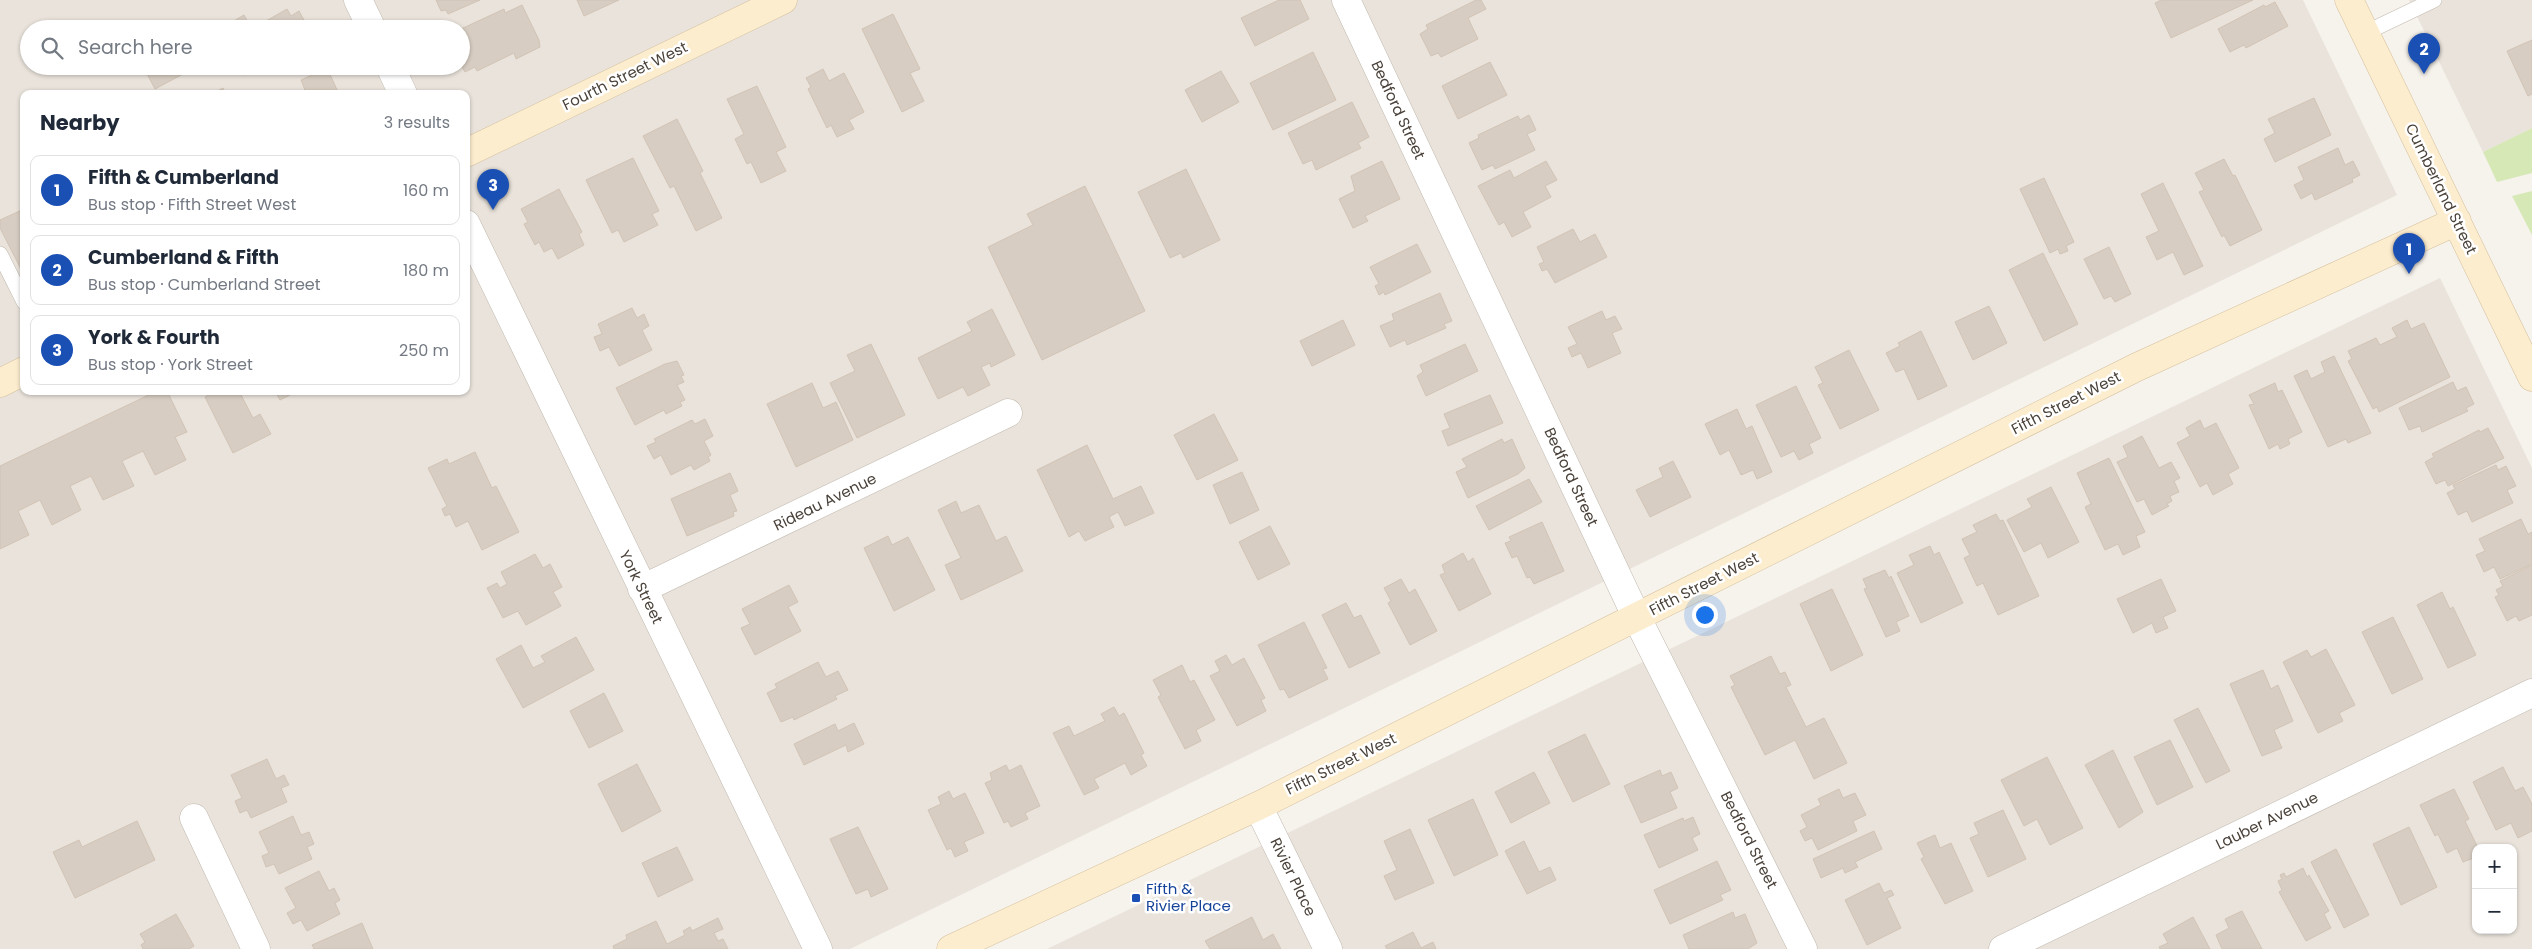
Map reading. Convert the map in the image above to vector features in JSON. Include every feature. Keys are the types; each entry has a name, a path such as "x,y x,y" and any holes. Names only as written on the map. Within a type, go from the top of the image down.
{"street":[{"path":"358,0 368,20"},
{"name":"Fourth Street West","path":"470,151 783,0"},
{"name":"Bedford Street","path":"1346,0 1637,618 1804,949"},
{"name":"Cumberland Street","path":"2349,0 2532,377"},
{"path":"394,75 401,90"},
{"name":"Fifth Street West","path":"951,949 1258,806 2137,367 2457,221"},
{"name":"York Street","path":"470,232 642,590 818,949"},
{"path":"0,383 20,373"},
{"name":"Rideau Avenue","path":"642,590 1008,413"},
{"name":"Lauber Avenue","path":"2002,949 2532,693"},
{"name":"Rivier Place","path":"1258,806 1328,949"},
{"path":"194,818 256,949"}],"lane":[{"path":"2365,33 2434,0"},
{"path":"0,254 20,294"}],"shaded area":[{"path":"0,0 2303,0 2397,195 850,949 0,949"},
{"path":"2409,0 2532,0 2532,128 2483,152"},
{"path":"2440,278 2532,468 2532,949 1047,949"}],"green space":[{"path":"2532,128 2532,173 2497,182 2483,152"},
{"path":"2532,191 2532,235 2512,196"}],"building":[{"path":"436,0 480,0 448,14 446,10 441,11"},
{"path":"577,0 619,0 584,16"},
{"path":"1279,0 1300,0 1309,19 1255,46 1241,18"},
{"path":"1476,0 1481,0 1486,9 1468,18 1478,39 1441,57 1438,53 1431,56 1420,34 1428,29 1426,25"},
{"path":"2161,0 2253,0 2171,38 2155,3"},
{"path":"2275,2 2288,26 2246,48 2244,45 2230,52 2218,29 2264,5 2265,7"},
{"path":"522,5 539,40 540,47 516,59 514,53 477,71 475,67 470,70 470,25 504,9 505,13"},
{"path":"287,9 291,16 299,11 304,20 268,20"},
{"path":"893,14 920,69 910,73 924,101 902,112 862,29"},
{"path":"244,15 247,20 235,20"},
{"path":"2532,40 2532,94 2528,96 2507,51"},
{"path":"1313,52 1336,100 1273,130 1250,83"},
{"path":"1490,62 1507,95 1458,119 1442,86"},
{"path":"823,69 829,81 844,73 864,112 849,120 854,129 837,137 831,125 827,128 808,89 811,87 806,78"},
{"path":"1221,71 1239,102 1202,122 1185,90"},
{"path":"148,75 181,75 155,89"},
{"path":"312,75 330,75 337,90 305,90 301,80"},
{"path":"757,86 786,147 776,152 786,171 761,183 751,162 747,164 735,139 744,134 727,99"},
{"path":"2314,98 2331,135 2275,162 2264,139 2275,133 2268,119"},
{"path":"1352,102 1369,137 1358,143 1361,148 1316,170 1312,160 1303,164 1288,133"},
{"path":"1529,115 1536,130 1527,134 1535,150 1495,169 1493,165 1482,170 1469,143 1479,138 1478,135 1518,116 1520,120"},
{"path":"677,119 703,171 700,173 722,218 696,231 674,186 670,188 643,136"},
{"path":"2338,148 2345,165 2353,161 2360,175 2352,179 2353,182 2315,200 2312,193 2301,199 2294,185 2304,180 2298,167"},
{"path":"633,158 659,211 652,214 658,225 624,242 618,230 612,233 586,180"},
{"path":"2224,159 2233,176 2235,175 2262,230 2230,246 2224,235 2222,237 2199,192 2204,190 2195,173"},
{"path":"1382,161 1400,199 1365,216 1368,221 1353,228 1339,199 1355,191 1351,176"},
{"path":"1546,161 1557,180 1545,186 1551,197 1523,212 1531,227 1512,237 1504,222 1499,225 1478,186 1510,170 1514,178"},
{"path":"1186,169 1220,240 1183,258 1181,253 1170,258 1138,192"},
{"path":"2044,178 2074,242 2066,246 2068,251 2060,254 2058,249 2050,253 2020,189"},
{"path":"2163,183 2203,266 2184,275 2173,252 2157,260 2146,237 2159,231 2141,194"},
{"path":"1085,186 1145,311 1042,360 988,247 1033,225 1027,214"},
{"path":"559,189 582,232 579,234 584,245 558,259 552,248 544,252 539,242 535,245 524,224 528,222 521,209"},
{"path":"20,211 20,267 0,228 0,220"},
{"path":"1573,229 1580,242 1595,234 1607,257 1555,283 1547,269 1542,271 1539,264 1544,262 1537,247"},
{"path":"1417,244 1431,272 1385,295 1384,292 1379,295 1375,286 1379,284 1370,267"},
{"path":"2109,247 2131,294 2115,302 2111,296 2104,299 2084,259"},
{"path":"2043,253 2078,324 2044,341 2009,270"},
{"path":"1440,293 1452,321 1444,324 1446,328 1407,345 1405,340 1390,347 1380,326 1394,320 1392,314"},
{"path":"1989,306 2007,343 1973,360 1955,322"},
{"path":"632,308 637,318 644,314 649,326 642,330 652,350 619,366 609,347 600,351 594,337 602,334 598,324"},
{"path":"992,309 1015,355 991,367 990,363 981,367 990,385 968,396 963,387 938,399 918,358 972,331 967,322"},
{"path":"1602,311 1606,320 1615,316 1622,329 1612,333 1621,353 1588,368 1581,353 1572,357 1568,348 1577,344 1568,327"},
{"path":"1343,320 1355,345 1312,366 1300,341"},
{"path":"2407,320 2411,329 2424,323 2450,377 2379,412 2377,407 2373,409 2348,361 2352,359 2348,351 2376,338 2380,345 2397,337 2392,328"},
{"path":"1921,331 1947,386 1918,400 1904,369 1896,372 1886,353 1900,346 1898,343"},
{"path":"871,344 905,415 857,438 830,383 855,371 847,355"},
{"path":"1465,344 1478,371 1426,396 1417,376 1423,372 1420,365"},
{"path":"1849,350 1879,410 1840,429 1818,385 1823,383 1815,367"},
{"path":"2334,356 2371,433 2348,443 2346,439 2328,447 2294,376 2307,370 2311,379 2325,372 2321,362"},
{"path":"677,361 684,375 681,376 684,382 677,385 685,400 680,402 682,406 666,414 664,410 635,425 616,388 665,364"},
{"path":"2453,382 2457,391 2466,387 2474,404 2466,408 2468,411 2422,432 2420,426 2409,430 2399,408"},
{"path":"812,383 823,408 836,402 853,440 796,467 767,404"},
{"path":"2275,383 2278,392 2282,390 2302,432 2288,439 2290,444 2280,449 2278,444 2269,449 2249,405 2254,404 2249,395"},
{"path":"1796,386 1821,438 1809,444 1813,453 1799,460 1794,451 1781,457 1756,405"},
{"path":"149,395 169,395 187,432 175,437 186,460 155,475 143,451 122,461 134,486 103,500 91,476 70,486 81,510 52,525 40,500 18,511 29,535 0,549 0,466"},
{"path":"241,395 253,418 260,414 271,434 233,453 205,397"},
{"path":"277,395 290,395 280,400"},
{"path":"1490,395 1503,423 1448,446 1442,431 1450,428 1444,414"},
{"path":"1737,409 1746,429 1752,426 1772,472 1757,479 1753,470 1741,475 1729,450 1720,455 1705,424"},
{"path":"1214,414 1238,460 1197,480 1174,435"},
{"path":"705,419 713,436 704,441 711,455 708,457 710,461 694,470 691,465 671,475 661,455 654,459 647,446 656,442 654,439 692,420 695,424"},
{"path":"2200,420 2204,429 2216,423 2239,468 2228,474 2233,484 2213,495 2207,483 2200,487 2177,443 2190,436 2186,428"},
{"path":"2488,428 2504,458 2448,486 2445,480 2436,484 2425,462 2434,457 2432,454 2479,430 2480,432"},
{"path":"2142,436 2159,468 2171,462 2180,478 2174,481 2179,492 2170,496 2172,501 2167,504 2169,506 2152,515 2144,499 2137,502 2117,462 2128,457 2123,446"},
{"path":"1502,439 1504,443 1512,439 1525,468 1518,474 1468,498 1456,472 1467,467 1462,459"},
{"path":"1087,445 1113,499 1141,486 1154,513 1125,526 1118,512 1109,517 1114,527 1085,541 1079,531 1069,537 1037,470"},
{"path":"475,452 492,488 496,486 519,532 482,550 468,521 456,527 450,514 445,516 442,509 447,506 428,468 447,459 449,464"},
{"path":"2109,458 2145,532 2136,536 2140,547 2123,555 2118,544 2105,550 2085,507 2091,504 2077,473"},
{"path":"1673,461 1691,497 1650,517 1636,490 1663,477 1659,468"},
{"path":"2496,465 2498,470 2506,466 2516,486 2507,490 2513,503 2472,522 2467,511 2458,515 2447,493 2455,489 2453,485"},
{"path":"1242,472 1259,510 1230,524 1213,485"},
{"path":"730,473 738,491 730,495 737,511 733,512 734,516 687,536 671,499"},
{"path":"1529,479 1542,502 1489,530 1476,506"},
{"path":"2051,487 2079,542 2048,558 2041,543 2024,552 2007,520 2032,507 2027,499"},
{"path":"956,501 961,513 979,505 996,541 1006,536 1023,571 961,600 945,565 961,558 938,510"},
{"path":"1996,514 2000,521 2003,520 2039,596 1998,615 1983,583 1977,586 1964,558 1970,555 1962,539 1977,532 1973,525"},
{"path":"2521,519 2528,534 2532,532 2532,564 2500,579 2494,567 2484,572 2476,555 2485,551 2479,539"},
{"path":"1542,522 1564,571 1534,584 1530,577 1527,578 1517,556 1512,558 1505,543 1511,541 1509,537"},
{"path":"1270,526 1290,564 1258,580 1239,542"},
{"path":"888,536 892,545 908,537 935,590 894,611 864,548"},
{"path":"1930,546 1934,555 1939,552 1963,603 1921,623 1897,573 1914,565 1909,555"},
{"path":"1463,553 1468,562 1473,558 1491,594 1459,611 1440,575 1445,573 1442,565"},
{"path":"535,554 543,568 550,564 562,587 553,592 561,606 526,625 518,611 503,618 487,588 497,583 500,588 507,584 501,572"},
{"path":"2532,565 2532,615 2519,621 2516,616 2507,621 2495,597 2499,595 2496,590 2503,586 2500,581"},
{"path":"1885,570 1889,578 1891,576 1909,616 1896,622 1900,631 1886,637 1864,589 1867,588 1863,579"},
{"path":"1401,579 1409,593 1415,589 1437,631 1410,645 1388,603 1391,601 1384,588"},
{"path":"2161,579 2176,611 2163,617 2168,628 2156,633 2152,623 2133,633 2117,599"},
{"path":"789,585 798,602 788,607 801,631 755,655 741,628 750,624 742,609"},
{"path":"1832,589 1863,655 1831,671 1800,604"},
{"path":"2442,592 2450,609 2453,607 2476,655 2448,668 2417,605"},
{"path":"1346,603 1354,618 1361,615 1380,653 1349,668 1322,615"},
{"path":"2393,617 2423,679 2392,694 2362,632"},
{"path":"1304,622 1327,668 1323,669 1328,679 1289,698 1284,689 1280,690 1258,645"},
{"path":"576,637 594,670 523,708 496,659 521,645 533,668 545,662 541,656"},
{"path":"2326,649 2355,705 2339,713 2343,721 2318,733 2283,662 2307,650 2311,657"},
{"path":"1226,655 1232,665 1244,658 1265,698 1261,700 1266,711 1237,726 1210,676 1220,671 1215,661"},
{"path":"1771,656 1780,674 1785,672 1791,685 1786,687 1806,727 1824,718 1847,763 1814,779 1795,740 1765,755 1731,687 1735,685 1730,676"},
{"path":"818,662 826,677 838,671 848,690 835,696 837,699 794,720 793,717 781,722 767,693 777,688 775,684"},
{"path":"1182,665 1190,682 1194,680 1215,720 1196,730 1201,741 1185,749 1158,697 1161,695 1153,680"},
{"path":"2263,670 2271,689 2278,685 2293,721 2274,730 2282,748 2262,756 2230,684"},
{"path":"604,693 623,731 589,748 570,711"},
{"path":"1114,707 1119,716 1124,713 1144,753 1141,755 1147,766 1131,775 1125,763 1094,779 1099,788 1084,795 1053,733 1069,726 1074,736 1105,721 1101,714"},
{"path":"2198,708 2230,771 2206,783 2174,720"},
{"path":"854,723 864,744 848,752 846,745 804,765 794,744 835,724 838,731"},
{"path":"1585,734 1610,784 1573,802 1548,752"},
{"path":"2170,740 2193,787 2157,805 2134,757"},
{"path":"2113,750 2143,812 2119,828 2085,765"},
{"path":"2047,757 2083,828 2050,845 2037,819 2024,826 2001,780"},
{"path":"267,759 276,779 284,775 289,785 281,788 287,802 251,818 247,810 240,813 235,801 242,798 231,775"},
{"path":"637,764 661,811 622,832 598,784"},
{"path":"1006,765 1009,771 1021,765 1040,806 1025,813 1028,819 1011,827 1008,821 1004,823 985,783 992,780 990,773"},
{"path":"2503,767 2515,791 2523,787 2532,804 2532,831 2518,838 2511,823 2496,830 2473,782"},
{"path":"1660,770 1662,776 1671,772 1678,788 1670,792 1677,808 1641,823 1624,786"},
{"path":"1534,772 1550,803 1511,823 1495,792"},
{"path":"1839,789 1843,798 1855,793 1866,815 1853,821 1857,831 1818,850 1812,838 1805,841 1800,831 1807,827 1801,815 1821,805 1818,799"},
{"path":"2454,789 2469,819 2465,821 2476,844 2472,844 2472,859 2463,862 2457,848 2447,853 2438,834 2435,836 2420,805"},
{"path":"949,791 953,799 965,793 984,833 964,842 968,851 955,857 951,848 947,850 928,810 941,804 938,797"},
{"path":"1473,799 1498,855 1454,876 1428,820"},
{"path":"2003,810 2026,859 1988,877 1970,838 1979,834 1974,823"},
{"path":"293,816 301,835 309,832 314,844 307,847 312,859 279,874 274,864 266,867 262,856 269,853 259,832"},
{"path":"1693,817 1700,834 1692,838 1698,850 1659,868 1644,835 1683,818 1684,821"},
{"path":"137,821 155,860 75,898 53,852 79,840 82,847"},
{"path":"858,827 888,889 871,897 868,889 856,894 830,839"},
{"path":"2409,827 2437,887 2401,905 2373,844"},
{"path":"1410,829 1434,883 1395,900 1384,876 1397,870 1384,841"},
{"path":"1874,831 1882,849 1855,862 1858,867 1845,873 1843,868 1821,878 1813,859"},
{"path":"1935,835 1940,848 1951,843 1973,891 1945,904 1921,859 1924,857 1917,843"},
{"path":"1524,841 1539,872 1550,867 1556,880 1527,894 1505,851"},
{"path":"677,847 693,880 658,897 642,863"},
{"path":"2336,849 2369,915 2344,928 2311,862"},
{"path":"1717,861 1731,890 1720,895 1723,900 1670,924 1654,890"},
{"path":"2303,868 2307,877 2309,875 2329,911 2324,914 2331,928 2306,941 2279,892 2282,890 2278,881 2282,879 2280,875 2284,873 2286,877"},
{"path":"319,871 329,891 334,888 340,900 335,903 340,914 307,931 301,920 293,924 287,913 296,908 285,888"},
{"path":"1879,883 1884,893 1891,890 1894,895 1887,898 1901,928 1867,945 1845,900"},
{"path":"2242,911 2262,949 2222,949 2216,935 2229,928 2225,919"},
{"path":"1733,912 1735,918 1745,914 1757,943 1748,949 1689,949 1683,935"},
{"path":"176,914 194,946 189,949 143,949 141,945 145,942 140,934"},
{"path":"1252,917 1263,940 1273,934 1281,949 1210,949 1205,941"},
{"path":"2193,917 2210,949 2160,949 2159,947 2168,943 2163,934"},
{"path":"718,918 723,929 714,933 718,941 723,939 728,949 614,949 613,946 627,939 626,935 656,921 667,944 685,935 683,931 690,927 692,931"},
{"path":"362,923 373,949 314,949 312,945"},
{"path":"1413,932 1421,948 1433,942 1436,949 1387,949 1385,946"}],"place":[{"name":"Cumberland & Fifth","path":"2424,74"},
{"name":"York & Fourth","path":"493,210"},
{"name":"Fifth & Cumberland","path":"2409,274"},
{"name":"Fifth & Rivier Place","path":"1136,898"}]}
